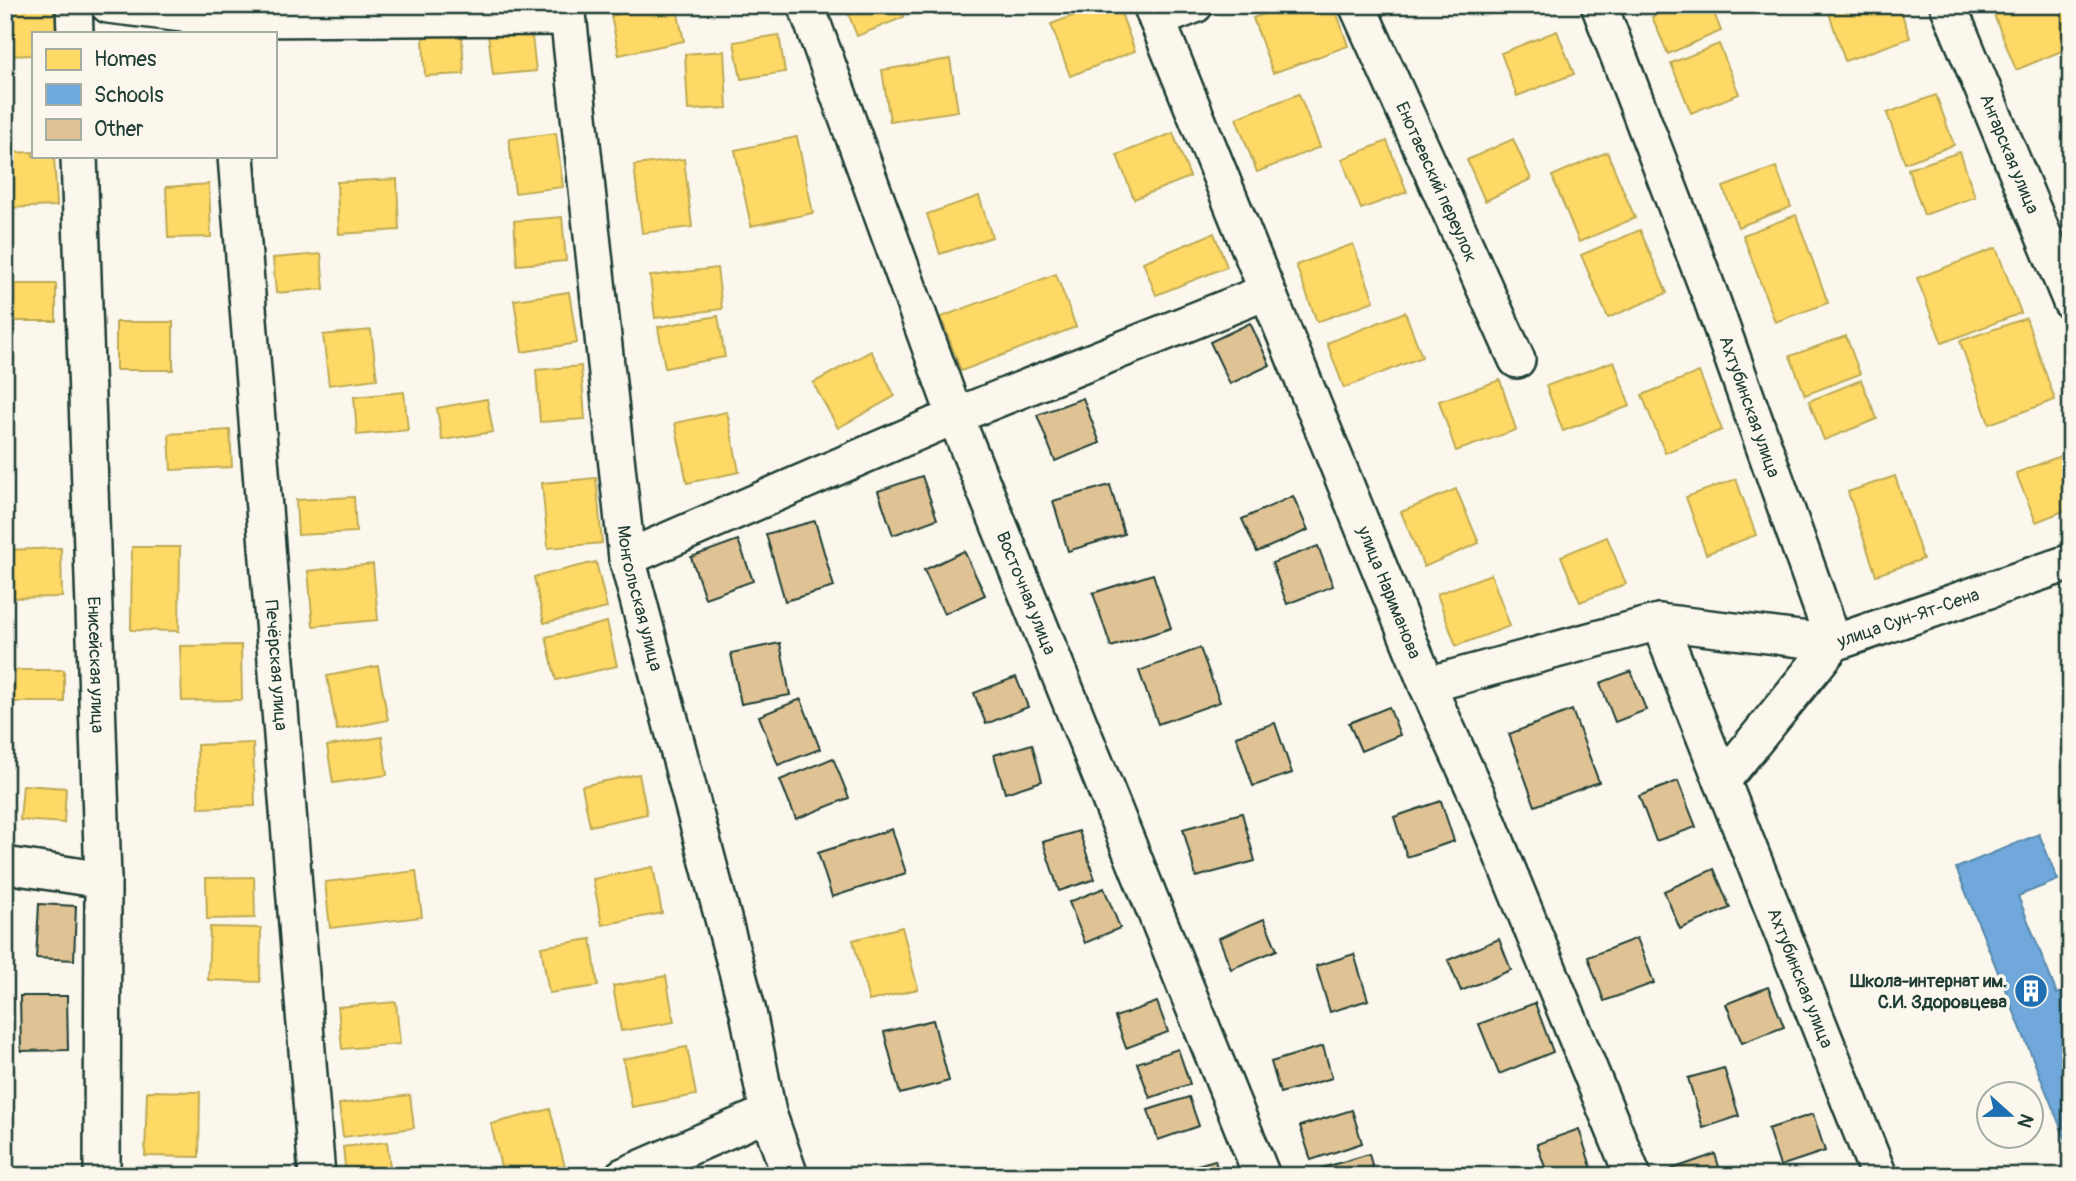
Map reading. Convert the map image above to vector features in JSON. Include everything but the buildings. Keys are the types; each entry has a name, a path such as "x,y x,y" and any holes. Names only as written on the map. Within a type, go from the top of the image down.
{"street":[{"path":"74,5 75,32"},
{"path":"108,5 226,26 568,11"},
{"name":"Восточная улица","path":"806,5 954,416 1262,1176"},
{"path":"1154,13 1195,5"},
{"name":"Енотаевский переулок","path":"1357,5 1517,360"},
{"name":"Ахтубинская улица","path":"1599,5 1710,295 1834,643"},
{"name":"Ангарская улица","path":"1948,5 2071,302"},
{"name":"Монгольская улица","path":"568,11 627,558 748,1012 768,1113 790,1176"},
{"name":"улица Нариманова","path":"1154,13 1427,685 1478,797 1633,1176"},
{"name":"Енисейская улица","path":"79,158 103,880 102,1176"},
{"name":"Печёрская улица","path":"236,158 317,1176"},
{"path":"627,558 954,416 1266,292"},
{"name":"улица Сун-Ят-Сена","path":"1659,622 1834,643 2071,562"},
{"path":"1427,685 1659,622"},
{"name":"Ахтубинская улица","path":"1659,622 1879,1176"},
{"path":"1722,780 1834,643"},
{"path":"5,865 103,880"},
{"path":"623,1176 768,1113"}],"place":[{"name":"Школа-интернат им. С.И. Здоровцева","path":"2031,991"}]}
